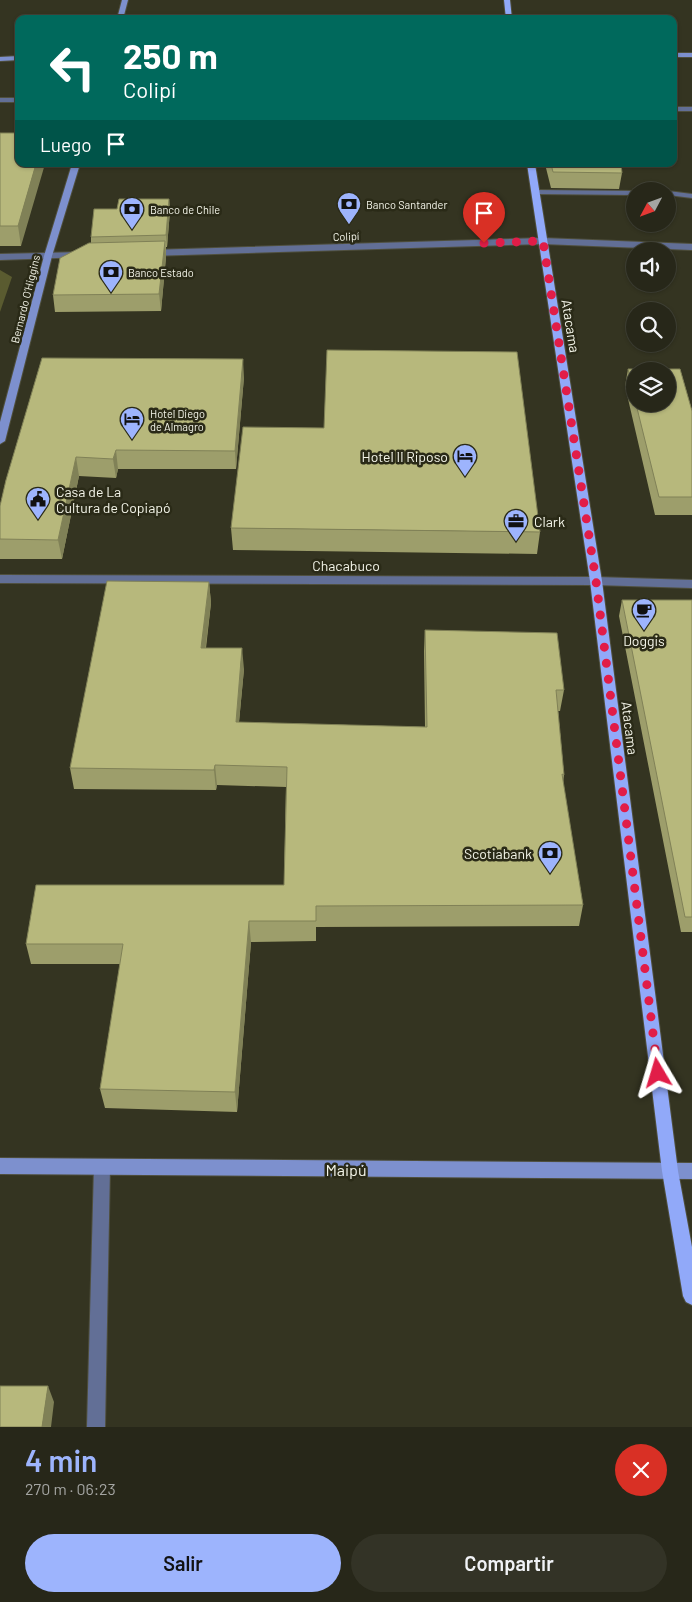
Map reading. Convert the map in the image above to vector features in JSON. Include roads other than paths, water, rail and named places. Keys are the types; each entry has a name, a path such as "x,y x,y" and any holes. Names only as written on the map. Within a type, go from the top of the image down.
{"main road":[{"path":"121,15 125,0"},
{"path":"507,0 509,15"},
{"path":"677,55 692,55"},
{"path":"0,59 15,58"},
{"name":"Bernardo O'Higgins","path":"0,441 48,256 75,167"},
{"name":"Atacama","path":"531,167 596,581 670,1171 692,1296"},
{"name":"Maipú","path":"0,1166 692,1171"}],"street":[{"path":"0,100 15,100"},
{"path":"677,108 692,109"},
{"path":"535,192 626,193"},
{"path":"676,195 692,196"},
{"name":"Colipí","path":"137,253 543,241 692,246"},
{"path":"0,257 88,255"},
{"name":"Chacabuco","path":"0,579 596,581 692,584"},
{"path":"96,1427 102,1167"}],"place":[{"name":"Banco Santander","path":"349,225"},
{"name":"Banco de Chile","path":"132,230"},
{"name":"Banco Estado","path":"111,293"},
{"name":"Hotel Diego de Almagro","path":"132,440"},
{"name":"Hotel Il Riposo","path":"465,477"},
{"name":"Casa de La Cultura de Copiapó","path":"38,520"},
{"name":"Clark","path":"516,542"},
{"name":"Doggis","path":"644,631"},
{"name":"Scotiabank","path":"550,874"}]}
